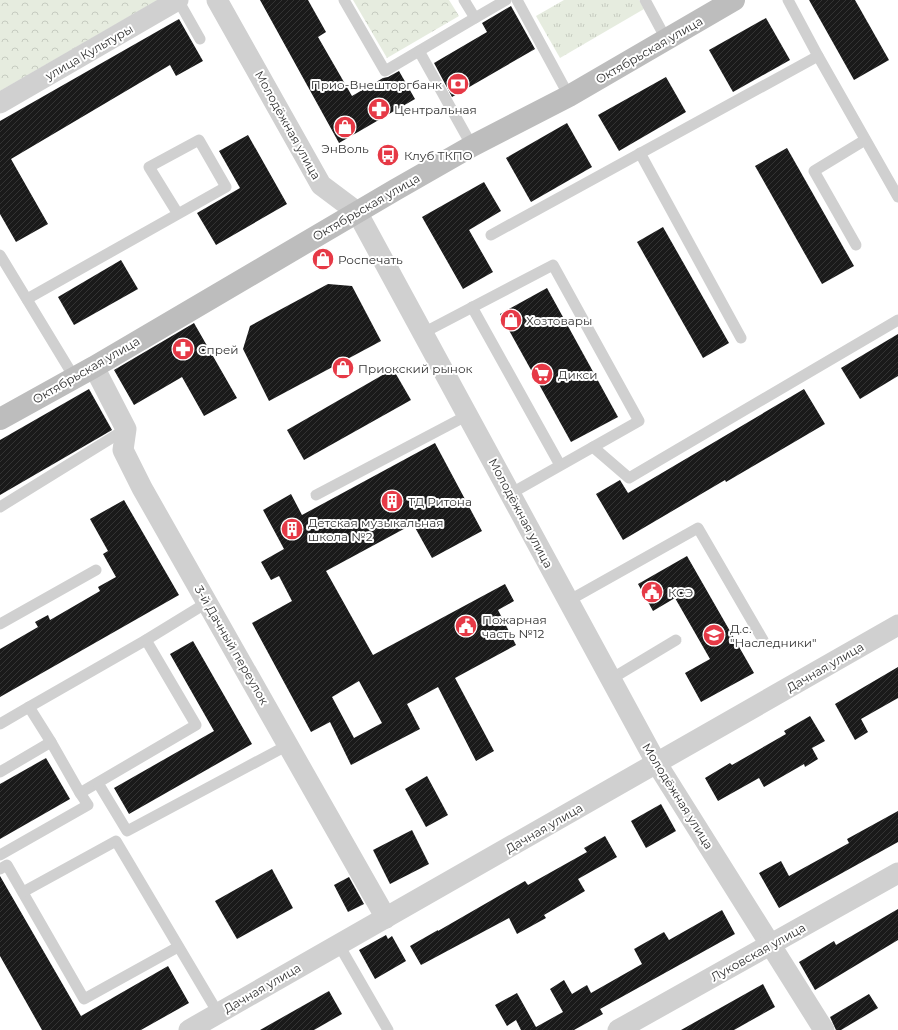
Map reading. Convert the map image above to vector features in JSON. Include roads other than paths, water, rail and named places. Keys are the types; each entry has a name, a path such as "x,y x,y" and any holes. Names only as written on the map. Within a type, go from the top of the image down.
{"main road":[{"name":"Октябрьская улица","path":"0,419 94,367 472,146 569,96 734,0"}],"street":[{"name":"улица Культуры","path":"0,103 178,0"},
{"name":"Молодёжная улица","path":"217,0 321,185 357,212 424,333 656,764 772,944 824,1030"},
{"path":"94,367 126,429"},
{"name":"3-й Дачный переулок","path":"126,429 123,450 142,488 386,918"},
{"name":"Дачная улица","path":"189,1030 898,625"},
{"name":"Луковская улица","path":"618,1030 898,873"}],"lane":[{"path":"178,0 200,39"},
{"path":"344,0 385,71 506,0"},
{"path":"464,0 475,18"},
{"path":"516,0 569,96"},
{"path":"645,0 666,39"},
{"path":"788,0 898,198"},
{"path":"419,51 472,146"},
{"path":"491,235 818,56"},
{"path":"28,299 226,187 200,140 149,167 178,214"},
{"path":"856,245 814,171 865,140"},
{"path":"640,153 741,338"},
{"path":"0,255 74,377"},
{"path":"424,333 553,265 639,421 510,494"},
{"path":"472,307 560,466"},
{"path":"593,447 629,478 898,320"},
{"path":"316,495 468,415"},
{"path":"0,507 126,429"},
{"path":"568,600 698,528 763,640"},
{"path":"0,624 96,570"},
{"path":"0,724 146,640 208,602"},
{"path":"80,793 196,725 146,640"},
{"path":"611,679 676,640"},
{"path":"0,855 88,805 30,707"},
{"path":"0,771 51,742"},
{"path":"98,783 127,831 288,745"},
{"path":"23,892 116,841 218,1014"},
{"path":"0,869 7,865 84,999 178,946"},
{"path":"339,945 388,1030"}],"place":[{"name":"Прио-Внешторгбанк","path":"458,84"},
{"name":"Центральная","path":"379,109"},
{"name":"ЭнВоль","path":"345,127"},
{"name":"Клуб ТКПО","path":"388,155"},
{"name":"Роспечать","path":"323,259"},
{"name":"Хозтовары","path":"511,320"},
{"name":"Спрей","path":"183,349"},
{"name":"Приокский рынок","path":"343,368"},
{"name":"Дикси","path":"542,374"},
{"name":"ТД Ритона","path":"392,501"},
{"name":"Детская музыкальная школа №2","path":"292,529"},
{"name":"КСЭ","path":"652,592"},
{"name":"Пожарная часть №12","path":"466,626"},
{"name":"Д.с. \"Наследники\"","path":"714,635"}]}
